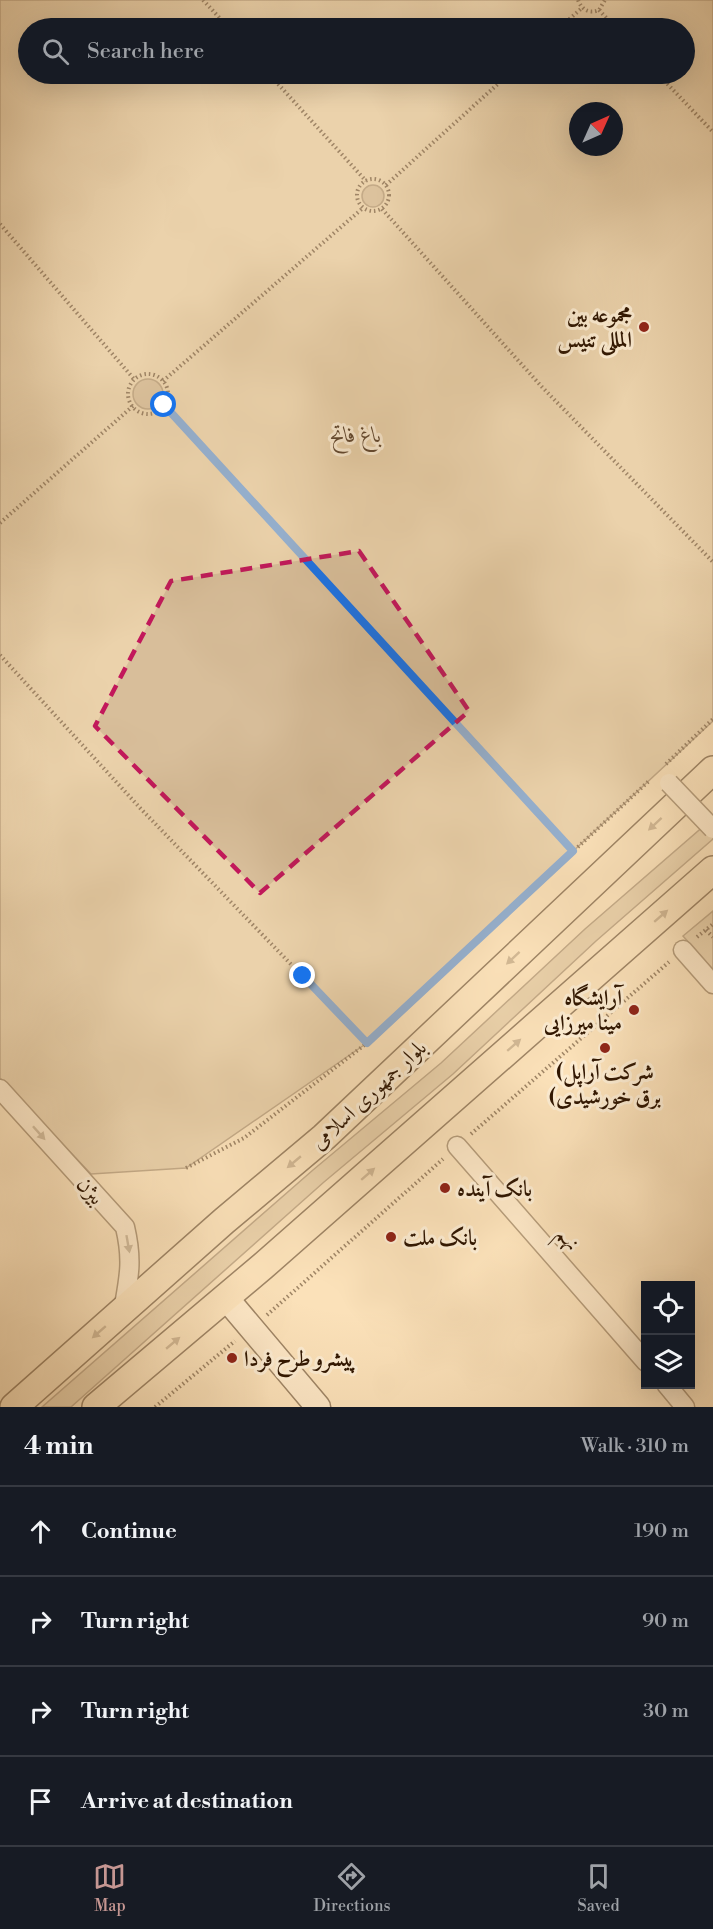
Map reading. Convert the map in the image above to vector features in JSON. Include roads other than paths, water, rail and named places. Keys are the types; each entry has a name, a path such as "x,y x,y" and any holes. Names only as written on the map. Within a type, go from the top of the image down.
{"main road":[{"name":"بلوار جمهوری اسلامی","path":"14,1407 224,1221 324,1137 713,770"},
{"path":"96,1407 226,1298 713,870"}],"street":[{"path":"663,778 713,829"},
{"path":"683,950 713,984"},
{"name":"بیژن","path":"0,1089 125,1227 130,1247 131,1268 123,1311"},
{"name":"نهم","path":"457,1146 641,1357"},
{"path":"226,1298 318,1407"},
{"path":"670,1389 685,1407"}],"place":[{"name":"مجموعه بین المللی تنیس","path":"644,327"},
{"name":"آرایشگاه مینا میرزایی","path":"634,1010"},
{"name":"(شرکت آراپل (برق خورشیدی","path":"605,1048"},
{"name":"بانک آینده","path":"445,1188"},
{"name":"بانک ملت","path":"391,1237"},
{"name":"پیشرو طرح فردا","path":"232,1358"}],"park label":[{"name":"باغ فاتح","path":"356,434"}]}
